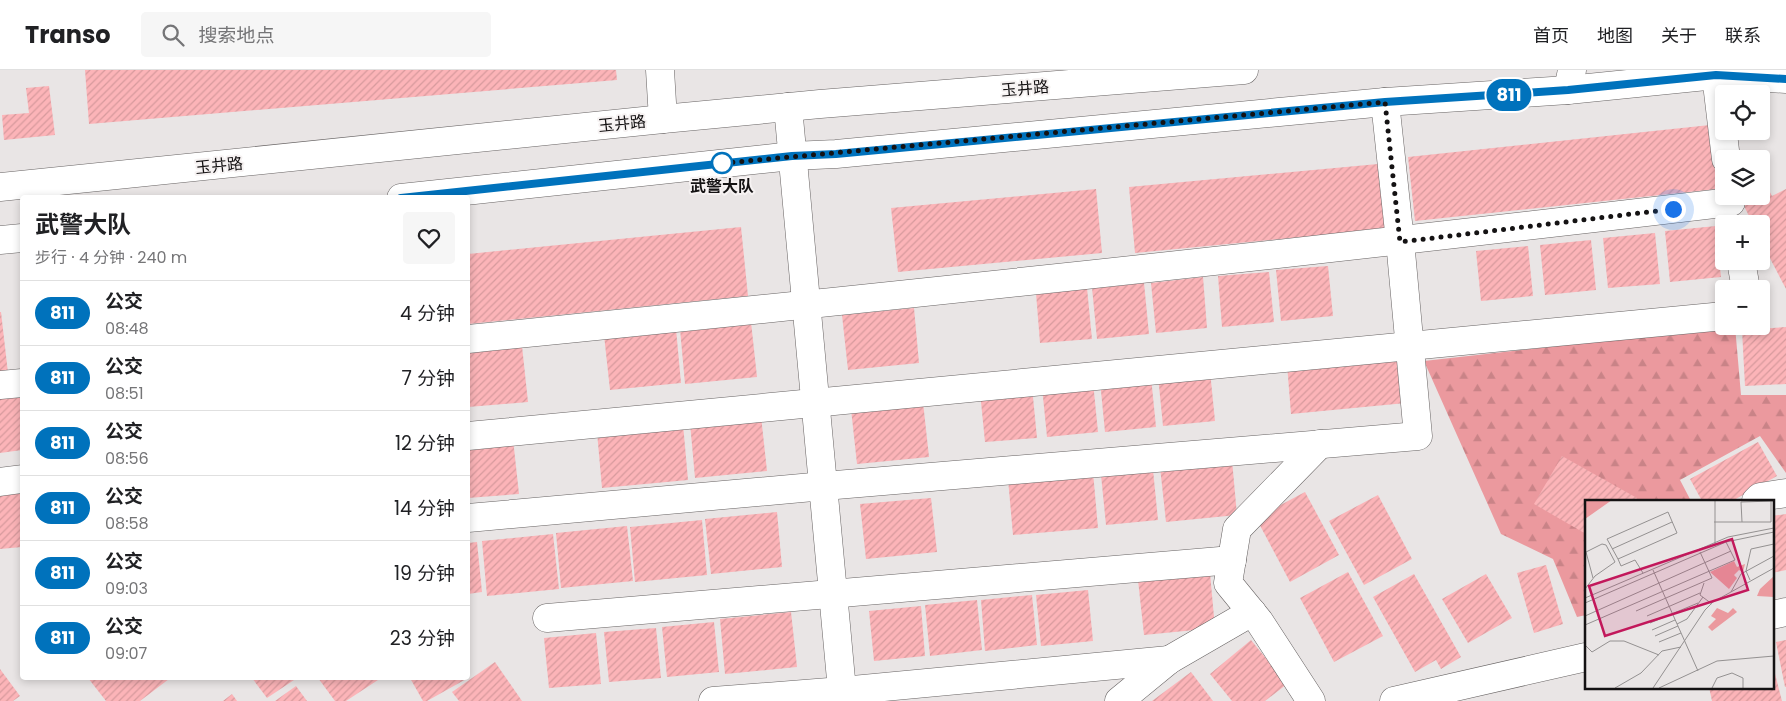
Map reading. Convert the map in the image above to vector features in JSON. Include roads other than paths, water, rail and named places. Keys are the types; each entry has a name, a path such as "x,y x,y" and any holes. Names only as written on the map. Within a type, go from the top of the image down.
{"street":[{"path":"660,70 663,119"},
{"name":"玉井路","path":"0,187 788,107 1244,70"},
{"path":"1716,75 1725,150"},
{"path":"429,195 792,156 846,153 1385,102 1570,80 1716,75 1786,79"},
{"path":"470,518 1418,436 1385,102"},
{"path":"788,107 843,696"},
{"path":"470,339 806,306 1732,207"},
{"path":"0,240 20,238"},
{"path":"470,436 1715,317"},
{"path":"0,385 20,383"},
{"path":"1311,701 1259,621 1228,583 1237,529 1320,444"},
{"path":"0,482 20,479"},
{"path":"1757,500 1760,497 1786,493"},
{"path":"547,618 1232,560"},
{"path":"1119,701 1168,660 1252,612"},
{"path":"1394,701 1584,656"},
{"path":"713,701 843,696 1168,660"}],"place":[{"name":"武警大队","path":"722,163"}]}
